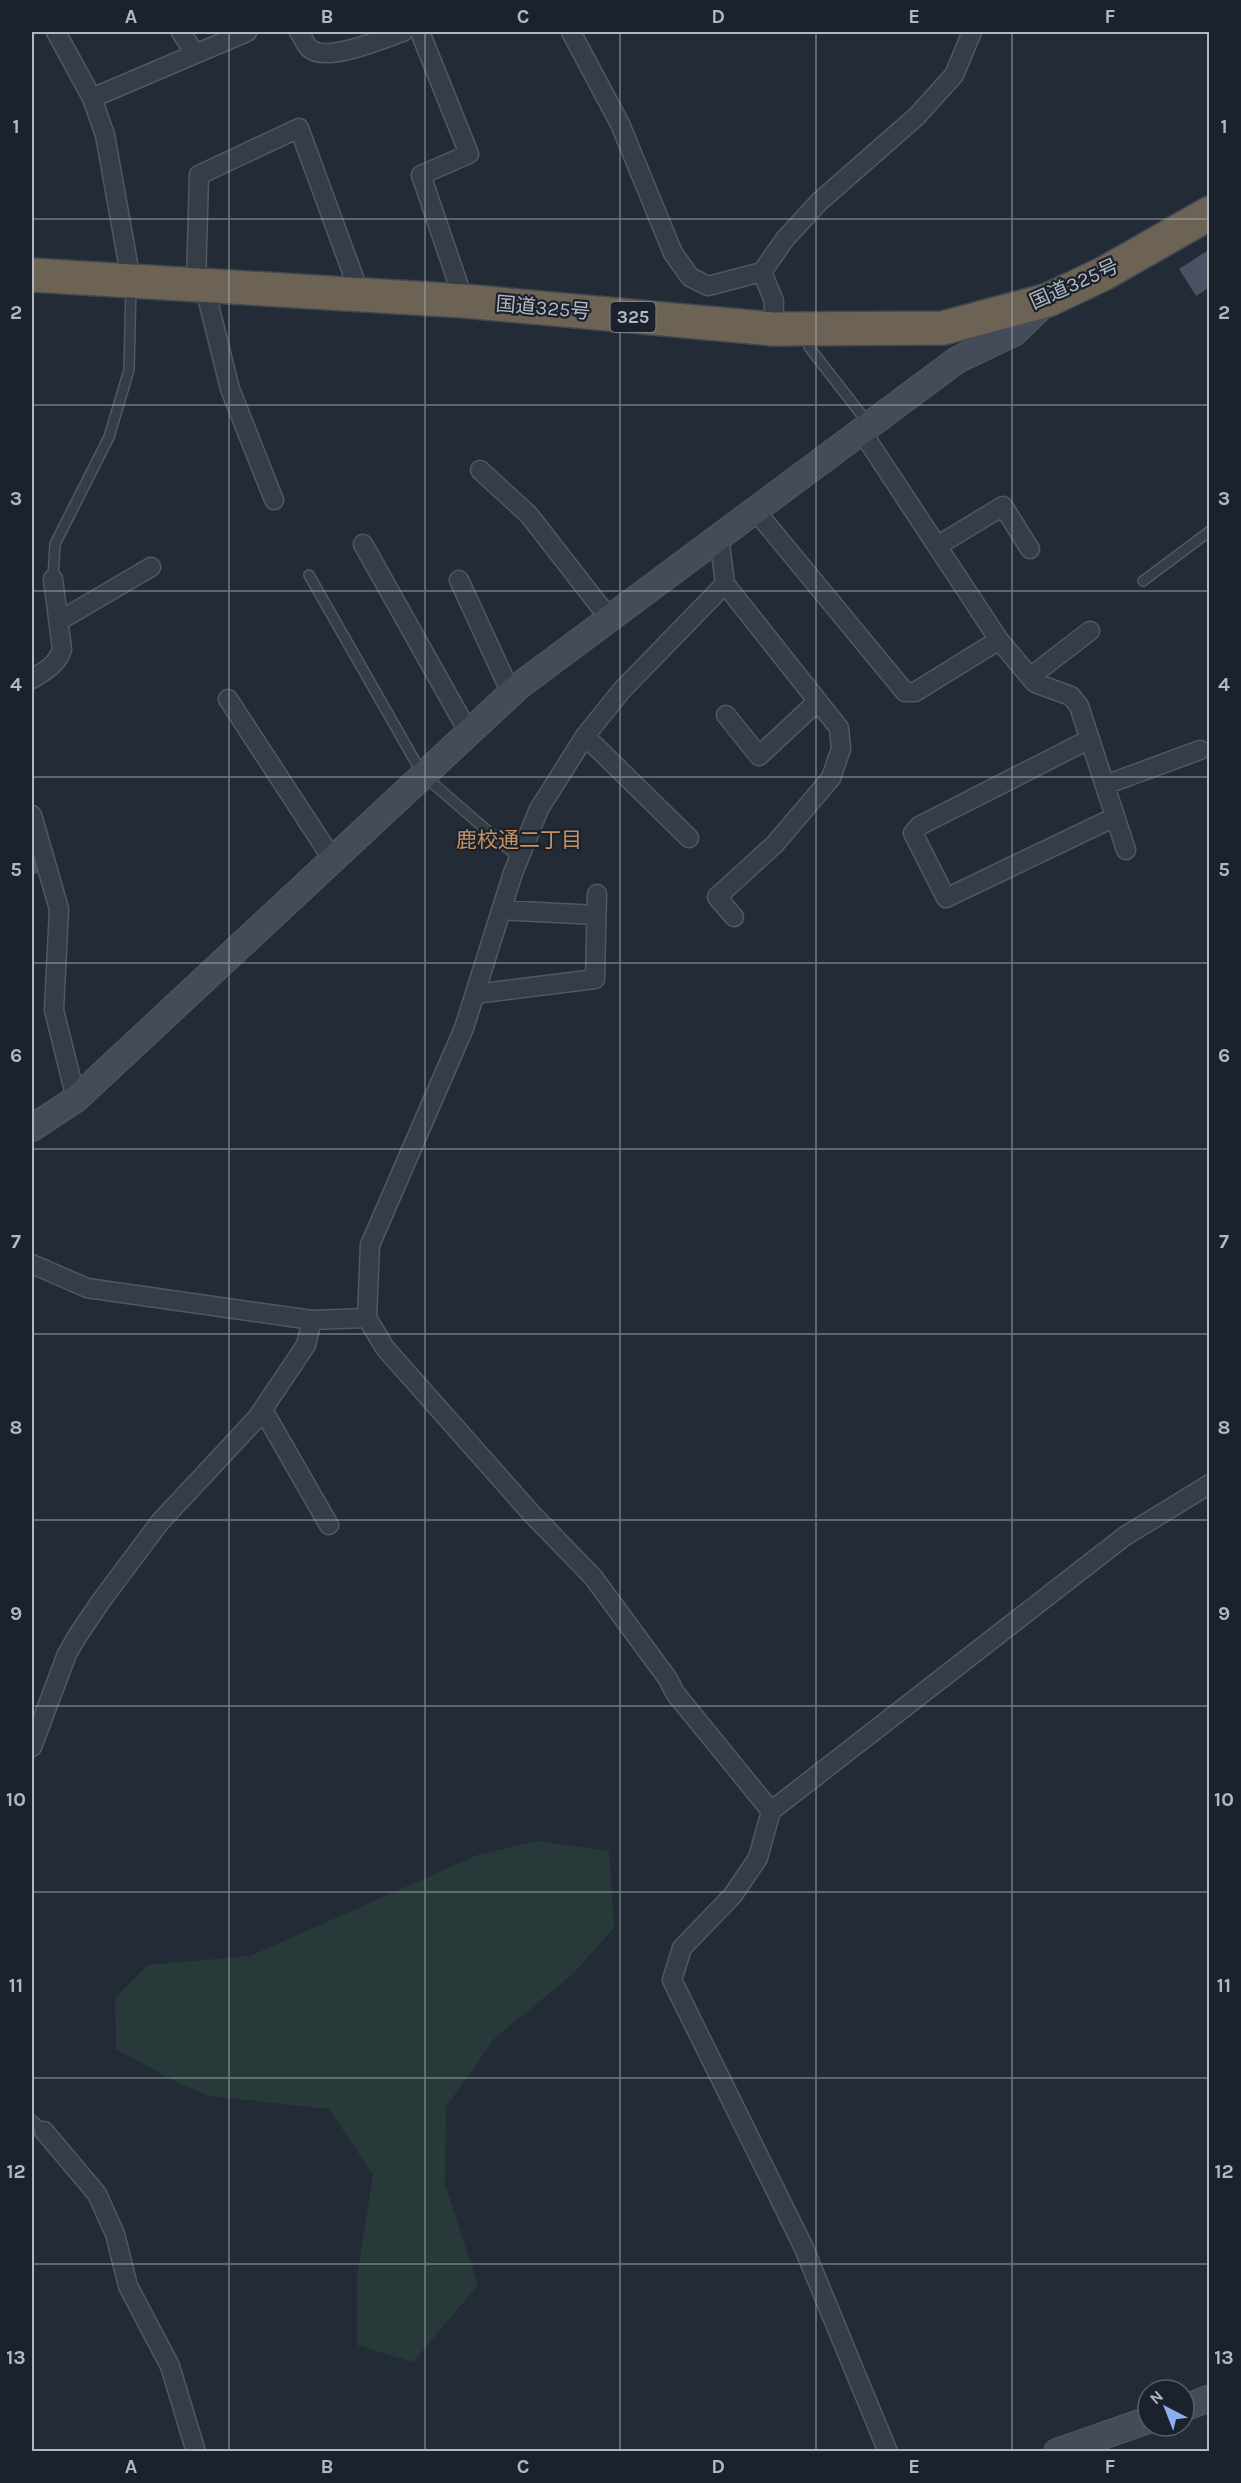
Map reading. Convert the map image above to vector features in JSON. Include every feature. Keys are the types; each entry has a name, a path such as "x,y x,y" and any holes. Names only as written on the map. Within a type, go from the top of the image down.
{"highway":[{"name":"国道325号","path":"32,275 464,301 773,329 943,328 1048,300 1103,274 1209,213"}],"street":[{"path":"56,32 92,98 105,135 131,280"},
{"path":"181,32 195,54"},
{"path":"92,98 247,32"},
{"path":"299,32 309,48 319,52 351,50 403,32"},
{"path":"420,32 469,154 421,175 464,301"},
{"path":"571,32 620,124 673,253 690,277 708,286 762,272 785,238 819,202 917,116 954,75 972,32"},
{"path":"274,500 230,389 200,284 199,175 299,128 360,294"},
{"path":"762,272 774,301 773,329"},
{"path":"32,1128 76,1099 511,693 957,360 1014,333 1048,300"},
{"path":"943,328 957,360"},
{"path":"866,429 937,546 999,640 1035,683 1071,696 1079,706 1126,850"},
{"path":"480,470 529,515 609,618"},
{"path":"937,546 1003,506 1030,549"},
{"path":"755,510 905,692 915,692 999,640"},
{"path":"719,536 725,584 839,728 841,749 831,778 775,844 717,897 734,917"},
{"path":"363,544 469,733"},
{"path":"58,621 151,567"},
{"path":"32,679 60,658 62,649 53,579"},
{"path":"459,580 511,693"},
{"path":"725,584 622,690 585,736 539,809 501,910 464,1028 370,1245 367,1318 385,1348 531,1513 593,1577 668,1679 675,1693 771,1811"},
{"path":"1030,677 1090,631"},
{"path":"228,699 333,860"},
{"path":"726,715 759,756 818,701"},
{"path":"585,736 689,838"},
{"path":"1090,739 919,826 914,833 946,898 1115,817"},
{"path":"1105,785 1200,750"},
{"path":"32,815 59,909 54,1010 76,1099"},
{"path":"474,994 595,979 597,894"},
{"path":"501,910 596,915"},
{"path":"32,1264 87,1288 312,1320 367,1318"},
{"path":"32,1747 67,1654 100,1602 160,1522 263,1410 306,1345 312,1320"},
{"path":"263,1410 329,1525"},
{"path":"888,2451 803,2246 672,1980 682,1948 733,1895 758,1858 771,1811 1125,1536 1209,1484"},
{"path":"38,2125 97,2194 115,2234 128,2286 170,2366 195,2451"},
{"path":"1057,2451 1136,2424"}],"lane":[{"path":"53,579 55,544 109,437 129,370 131,280"},
{"path":"808,328 809,347 866,429"},
{"path":"1143,581 1209,531"},
{"path":"309,575 423,776 519,858"}],"shaded area":[{"path":"538,1841 609,1851 614,1928 573,1974 495,2038 446,2107 445,2184 478,2285 413,2362 357,2345 357,2276 373,2175 329,2109 209,2096 176,2082 116,2049 115,1998 148,1965 250,1956 480,1854"}],"building":[{"path":"1210,249 1210,287 1196,296 1179,269"},
{"path":"32,838 41,871 32,876"}],"district":[{"name":"鹿校通二丁目","path":"519,840"}]}
